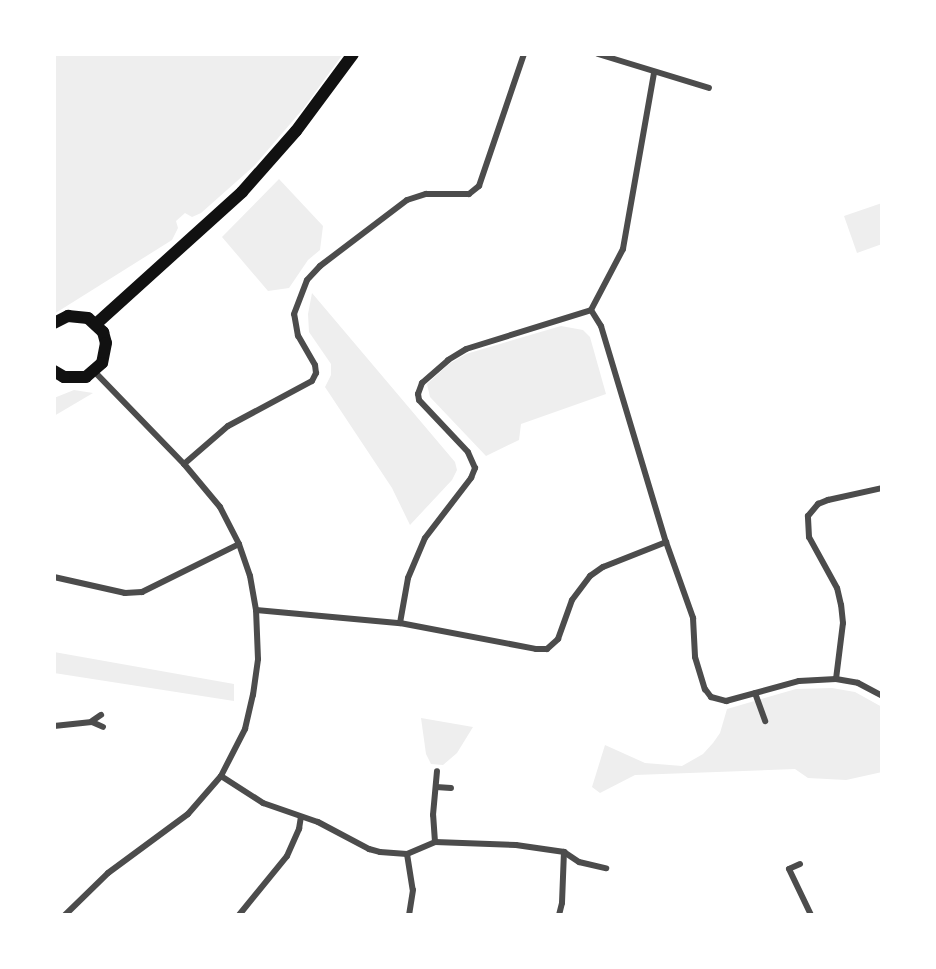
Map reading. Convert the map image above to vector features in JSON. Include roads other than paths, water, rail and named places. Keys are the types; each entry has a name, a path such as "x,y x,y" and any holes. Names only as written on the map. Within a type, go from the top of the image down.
{"main road":[{"path":"96,324 242,192 297,131 353,54"},
{"path":"54,323 68,316 78,316 96,324 106,343 102,363 95,372 75,379 54,372"}],"street":[{"path":"184,464 228,426 312,381 316,373 315,365 298,336 294,314 307,280 320,266 407,200 426,194 469,194 479,186 524,54"},
{"path":"598,54 709,88"},
{"path":"400,623 408,578 425,538 471,478 475,468 468,452 419,400 418,394 422,383 447,360 466,349 591,310 623,249 654,73"},
{"path":"591,310 601,326 666,542 693,618 695,657 705,690 711,697 721,702 799,681 836,679 858,683 882,696"},
{"path":"65,915 108,873 188,814 222,776 242,735 254,695 258,659 256,610 250,576 239,544 220,507 184,464 95,372"},
{"path":"836,679 843,623 841,605 837,588 809,537 808,516 818,504 828,500 882,488"},
{"path":"256,610 400,623 536,649 547,649 558,639 572,600 590,576 612,563 666,542"},
{"path":"54,577 125,593 142,592 239,544"},
{"path":"755,693 765,721"},
{"path":"92,722 101,715"},
{"path":"54,726 92,722 103,727"},
{"path":"435,842 437,771"},
{"path":"222,776 263,803 334,829 369,849 407,854 435,842 516,845 564,852 579,862 606,868"},
{"path":"436,787 451,788"},
{"path":"239,915 286,856 299,829 301,817"},
{"path":"559,915 562,903 564,852"},
{"path":"407,854 413,890 409,915"},
{"path":"800,864 789,869 811,915"}]}
